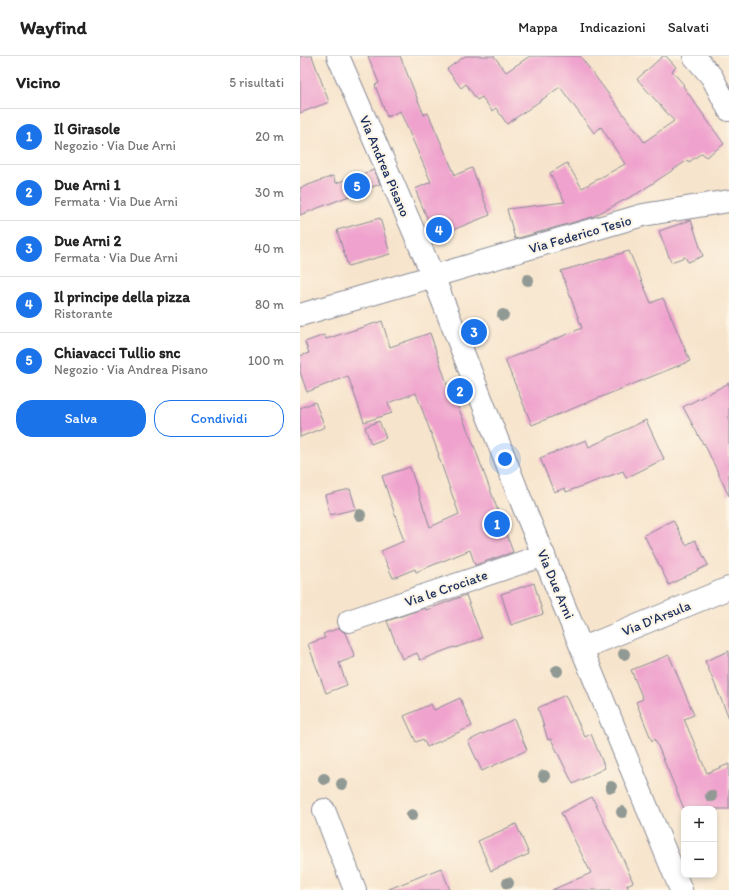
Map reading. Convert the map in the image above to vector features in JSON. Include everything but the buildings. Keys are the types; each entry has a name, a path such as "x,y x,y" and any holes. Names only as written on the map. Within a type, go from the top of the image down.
{"street":[{"name":"Via Andrea Pisano","path":"338,56 433,276"},
{"path":"698,57 712,78 729,110"},
{"name":"Via Federico Tesio","path":"300,315 643,216 729,201"},
{"name":"Via Due Arni","path":"433,276 544,555 681,890"},
{"name":"Via le Crociate","path":"349,621 544,555"},
{"name":"Via D'Arsula","path":"583,648 729,588"},
{"path":"324,810 355,890"}],"place":[{"name":"Chiavacci Tullio snc","path":"357,186"},
{"name":"Il principe della pizza","path":"439,230"},
{"name":"Due Arni 2","path":"474,332"},
{"name":"Due Arni 1","path":"460,391"},
{"name":"Il Girasole","path":"497,524"}]}
